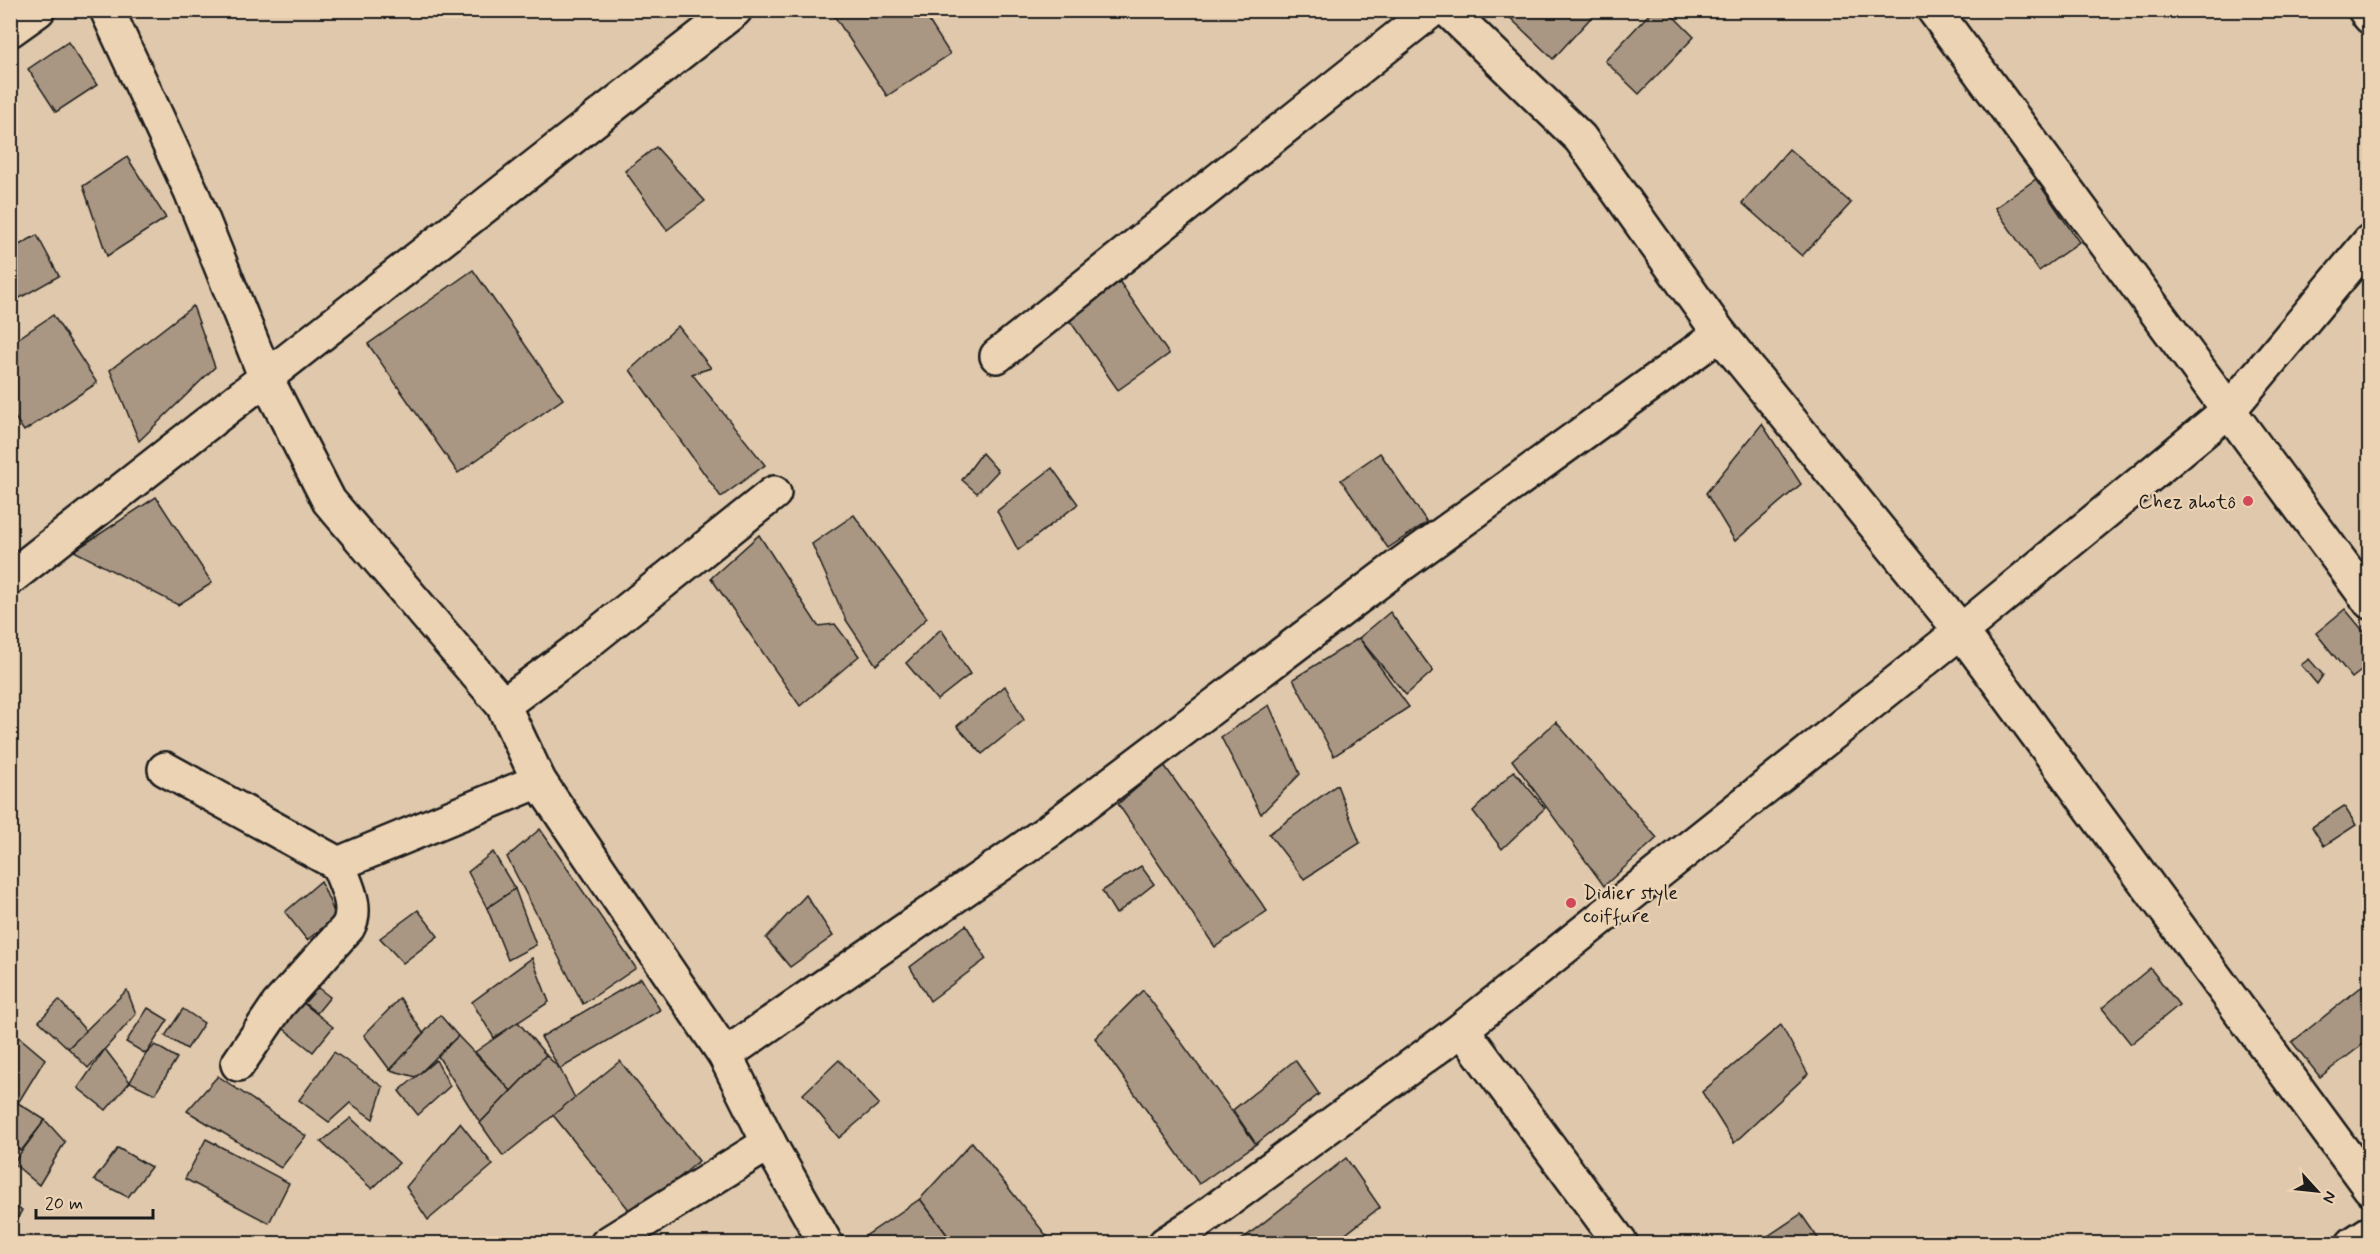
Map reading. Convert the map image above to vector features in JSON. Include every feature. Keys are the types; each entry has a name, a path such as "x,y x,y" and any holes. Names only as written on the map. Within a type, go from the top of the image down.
{"street":[{"path":"10,30 38,10"},
{"path":"107,10 191,191 266,378 329,501 503,705 539,781 725,1055 769,1143 826,1244"},
{"path":"10,578 735,10"},
{"path":"997,356 1432,10"},
{"path":"1448,10 1580,138 1720,334 1961,632 2370,1188"},
{"path":"1934,10 2370,602"},
{"path":"2365,10 2370,17"},
{"path":"1165,1244 1200,1234 1462,1029 1961,632 2229,410 2370,241"},
{"path":"725,1055 1050,830 1399,566 1720,334"},
{"path":"503,705 584,645 774,493"},
{"path":"165,769 338,864 354,909 348,927 278,1005 238,1064"},
{"path":"338,864 539,781"},
{"path":"1462,1029 1621,1244"},
{"path":"608,1244 769,1143"},
{"path":"2354,1244 2370,1233"}],"building":[{"path":"839,10 922,10 950,54 887,96 833,14"},
{"path":"1502,10 1598,10 1553,59"},
{"path":"1653,10 1667,10 1694,37 1639,94 1605,61"},
{"path":"68,42 97,85 56,112 28,69"},
{"path":"656,147 705,201 667,230 625,171"},
{"path":"1789,149 1851,203 1802,256 1742,203"},
{"path":"127,157 166,218 107,256 83,186"},
{"path":"2036,179 2079,242 2039,271 1995,208"},
{"path":"37,235 59,276 18,299 10,285 10,250"},
{"path":"473,270 563,399 458,473 368,344"},
{"path":"1117,278 1169,354 1118,390 1065,314"},
{"path":"193,306 215,367 139,441 110,370"},
{"path":"53,315 97,383 24,431 10,410 10,344"},
{"path":"678,326 711,368 692,374 765,465 721,497 630,370"},
{"path":"1762,424 1801,484 1735,541 1706,493"},
{"path":"982,453 998,471 977,493 962,480"},
{"path":"1380,453 1427,522 1388,548 1341,480"},
{"path":"1052,468 1078,504 1018,550 997,511"},
{"path":"156,497 212,583 178,605 74,551"},
{"path":"854,515 927,618 876,665 846,620 812,544"},
{"path":"759,535 818,626 835,624 859,656 800,706 711,578"},
{"path":"2345,609 2370,639 2370,664 2352,678 2316,633"},
{"path":"1390,612 1433,671 1406,695 1359,638"},
{"path":"941,629 970,674 937,700 906,663"},
{"path":"1359,638 1409,707 1334,756 1293,679"},
{"path":"2309,659 2323,675 2317,684 2301,665"},
{"path":"1005,686 1024,720 982,754 957,726"},
{"path":"1269,705 1300,774 1261,814 1221,737"},
{"path":"1556,722 1657,838 1604,886 1512,760"},
{"path":"1164,765 1267,911 1215,947 1118,804"},
{"path":"1514,771 1545,808 1502,849 1473,811"},
{"path":"1337,785 1360,843 1304,879 1269,834"},
{"path":"2344,806 2356,825 2324,846 2312,827"},
{"path":"540,829 636,968 583,1004 507,857"},
{"path":"493,852 515,889 487,908 468,872"},
{"path":"1141,866 1154,884 1116,914 1102,891"},
{"path":"321,881 336,917 307,940 285,912"},
{"path":"515,889 536,945 508,960 487,908"},
{"path":"806,895 833,936 790,967 766,938"},
{"path":"418,910 438,936 403,963 380,938"},
{"path":"966,925 986,959 930,1001 910,967"},
{"path":"532,958 549,1002 494,1038 472,1002"},
{"path":"2150,968 2179,1005 2131,1044 2102,1008"},
{"path":"304,977 330,997 317,1013 291,993"},
{"path":"641,978 660,1010 560,1069 541,1037"},
{"path":"2370,980 2370,1039 2320,1077 2292,1042"},
{"path":"127,990 136,1014 88,1068 68,1048"},
{"path":"1143,990 1256,1144 1199,1184 1095,1038"},
{"path":"291,993 333,1027 313,1052 270,1018"},
{"path":"400,998 425,1036 390,1070 364,1035"},
{"path":"59,1000 86,1031 68,1048 39,1021"},
{"path":"148,1008 168,1020 146,1054 126,1042"},
{"path":"183,1009 204,1023 187,1049 165,1036"},
{"path":"440,1015 458,1036 416,1077 390,1070"},
{"path":"518,1022 546,1055 511,1091 475,1052"},
{"path":"1781,1025 1808,1074 1734,1143 1702,1092"},
{"path":"458,1036 511,1091 480,1123 438,1056"},
{"path":"19,1037 45,1059 18,1103 10,1091 10,1049"},
{"path":"155,1045 177,1058 155,1094 130,1082 146,1054"},
{"path":"105,1049 130,1082 106,1110 78,1088"},
{"path":"334,1052 383,1087 373,1119 350,1103 329,1122 299,1100"},
{"path":"546,1055 560,1069 575,1098 503,1156 480,1123"},
{"path":"436,1060 450,1086 418,1115 399,1091"},
{"path":"839,1060 879,1104 839,1138 803,1094"},
{"path":"1295,1060 1319,1094 1256,1144 1233,1110"},
{"path":"620,1061 699,1161 634,1216 553,1115"},
{"path":"218,1076 306,1136 281,1168 187,1111"},
{"path":"18,1103 45,1120 21,1151 10,1141 10,1114"},
{"path":"351,1118 399,1163 372,1189 321,1142"},
{"path":"45,1120 65,1142 39,1185 13,1163"},
{"path":"460,1123 493,1165 428,1220 406,1187"},
{"path":"206,1139 289,1183 269,1223 185,1179"},
{"path":"972,1142 1053,1244 954,1244 920,1199"},
{"path":"118,1148 151,1167 128,1197 94,1180"},
{"path":"1346,1158 1380,1207 1333,1244 1241,1244 1240,1241"},
{"path":"920,1199 954,1244 864,1244 861,1239"},
{"path":"10,1205 22,1210 10,1232"},
{"path":"1801,1214 1822,1244 1756,1244"}],"place":[{"name":"Chez ahotô","path":"2248,501"},
{"name":"Didier style coiffure","path":"1571,903"}]}
